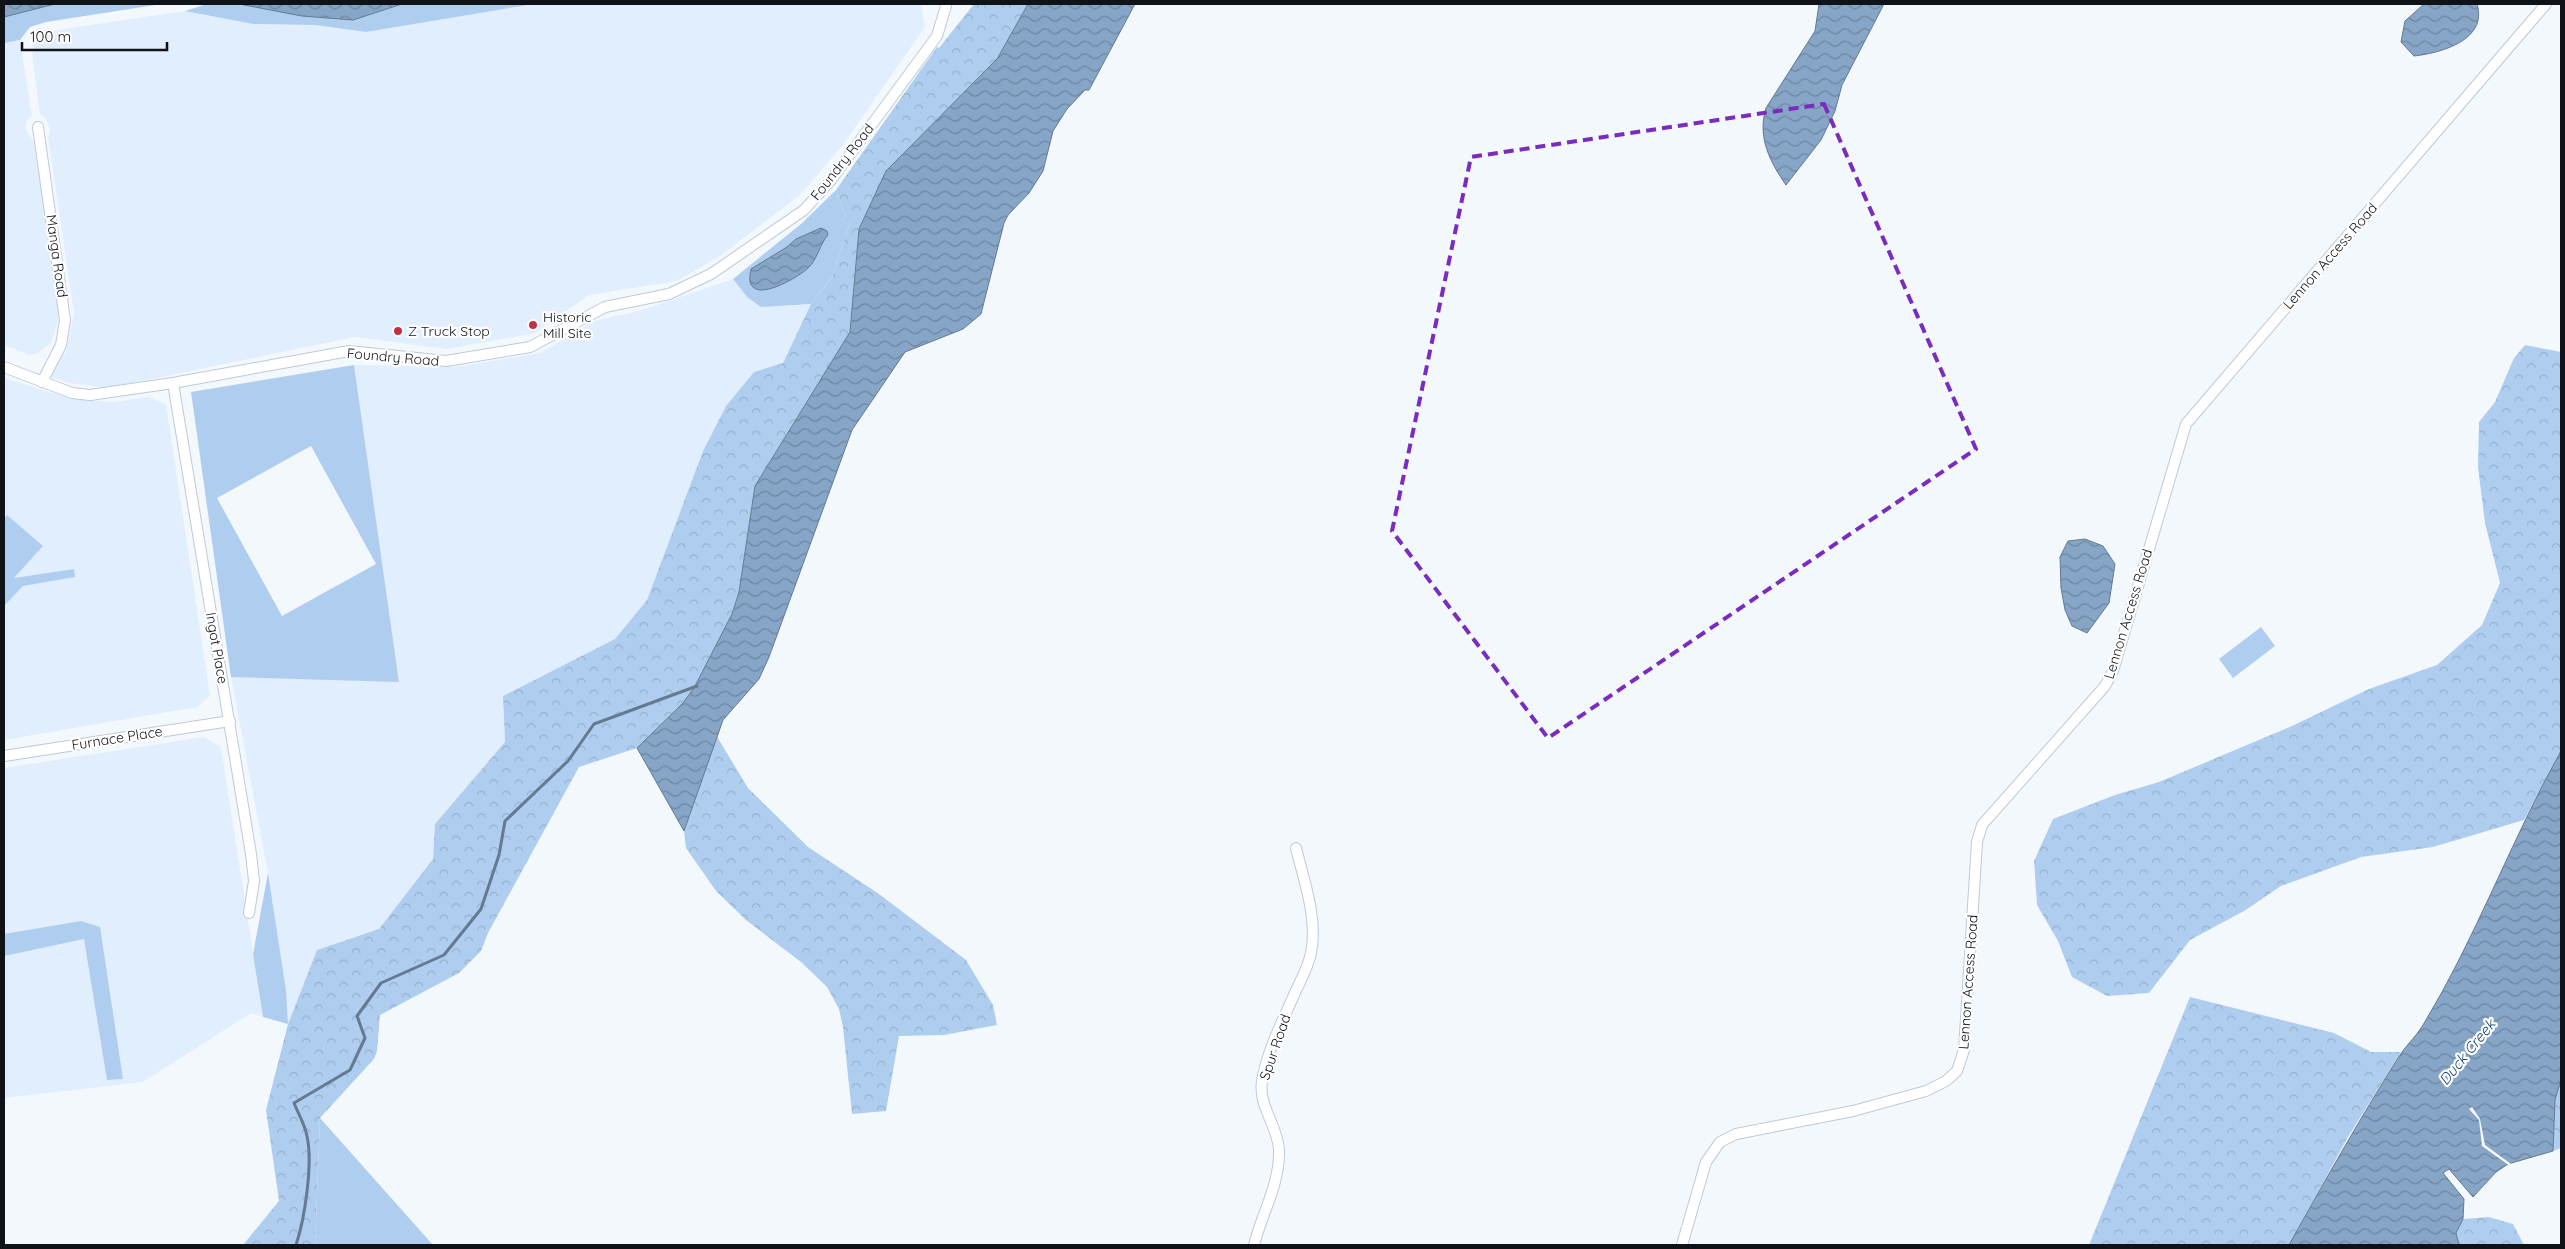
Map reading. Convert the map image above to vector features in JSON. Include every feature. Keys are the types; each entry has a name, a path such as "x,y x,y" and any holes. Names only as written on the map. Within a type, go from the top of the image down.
{"street":[{"name":"Lennon Access Road","path":"1682,1245 1706,1162 1720,1142 1736,1134 1853,1111 1926,1091 1946,1081 1956,1071 1964,1050 1977,842 1982,825 2106,686 2113,671 2186,424 2546,4"},
{"name":"Foundry Road","path":"4,367 72,393 90,395 173,383 350,351 446,361 530,347 605,308 669,294 692,284 774,232 804,210 831,180 937,36 946,6"},
{"name":"Manga Road","path":"38,127 64,301 65,320 61,345 42,382"},
{"name":"Ingot Place","path":"173,383 254,876 249,913"},
{"name":"Furnace Place","path":"4,756 230,721"},
{"name":"Spur Road","path":"1254,1245 1259,1224 1276,1182 1279,1168 1279,1148 1262,1097 1262,1083 1274,1042 1305,972 1311,952 1313,931 1311,912 1296,848"}],"highlighted area":[{"path":"1824,104 1976,449 1548,738 1392,531 1471,157"}],"shaded area":[{"path":"534,4 921,4 925,27 842,146 799,196 720,256 677,281 589,295 535,333 447,349 355,337 108,388 69,383 47,376 66,352 74,313 48,137 50,130 46,119 40,114 32,53 36,37 40,34 84,26 185,11 253,24 315,25 366,32"},
{"path":"20,40 32,116 27,120 25,128 34,143 58,298 58,321 51,343 38,353 29,355 4,345 4,43"},
{"path":"733,279 747,297 761,307 811,304 783,363 754,372 726,406 703,451 647,600 615,639 503,696 505,742 435,824 433,859 379,929 317,950 288,1024 286,990 268,873 231,677 399,681 354,365 455,367 540,353 594,321 639,311"},
{"path":"4,378 72,399 114,402 148,397 166,404 210,696 197,707 4,740 4,606 23,586 75,576 74,569 14,579 7,515 4,519"},
{"path":"204,737 221,747 263,1017 251,1013 143,1082 4,1098 4,768"}],"green space":[{"path":"55,4 162,4 46,22 30,27 20,40 4,43 4,17"},
{"path":"207,4 239,4 353,20 402,4 534,4 366,32 315,25 253,24 185,11"},
{"path":"974,4 1028,4 997,59 886,171 859,229 850,332 755,486 739,592 732,614 694,688 683,703 637,748 579,767 488,933 481,951 459,973 380,1015 377,1051 374,1059 320,1118 315,1245 243,1245 279,1201 266,1110 288,1024 317,950 379,929 433,859 435,824 505,742 503,696 615,639 647,600 703,451 726,406 754,372 783,363 811,304 832,277 849,225 836,190 937,47 939,48"},
{"path":"836,190 849,225 832,277 811,304 761,307 747,297 733,279 801,224"},
{"path":"2525,345 2561,352 2561,751 2524,820 2433,847 2361,857 2281,886 2244,911 2190,940 2149,993 2107,996 2072,977 2058,941 2037,905 2034,861 2053,819 2115,795 2159,782 2292,726 2369,689 2437,665 2482,625 2500,583 2485,523 2478,467 2479,422 2495,402 2514,358"},
{"path":"354,365 399,682 231,677 191,392","holes":["311,446 376,564 282,616 217,498"]},
{"path":"7,515 43,546 14,578 74,569 75,577 23,586 4,606 4,519"},
{"path":"2261,627 2275,646 2233,678 2219,659"},
{"path":"716,735 748,788 808,847 879,894 966,960 993,1005 997,1025 944,1035 899,1036 886,1111 852,1114 843,1027 839,1009 827,987 801,962 746,920 716,891 686,848 684,831"},
{"path":"268,873 286,990 288,1024 263,1017 253,954"},
{"path":"81,921 100,927 123,1079 107,1080 84,939 4,956 4,934"},
{"path":"2190,997 2334,1033 2371,1052 2401,1052 2348,1137 2289,1245 2089,1245"},
{"path":"2561,1079 2561,1148 2553,1151 2555,1100"},
{"path":"320,1118 433,1245 315,1245"},
{"path":"2489,1217 2513,1224 2524,1245 2459,1245 2456,1233 2463,1219"}],"water":[{"path":"4,4 55,4 4,17"},
{"path":"239,4 402,4 353,20 302,16"},
{"path":"1028,4 1135,4 1089,90 1085,90 1067,109 1053,131 1043,171 1029,193 1008,215 1004,223 981,314 963,329 905,352 852,430 769,657 759,679 723,720 684,831 637,748 683,703 694,688 732,614 739,592 755,486 850,332 859,229 886,171 997,59"},
{"path":"1819,4 1884,4 1842,85 1835,111 1821,140 1786,185 1770,158 1764,139 1763,129 1766,108 1815,31"},
{"path":"2424,4 2477,4 2479,16 2476,27 2460,42 2449,48 2414,56 2401,42 2405,21"},
{"path":"821,228 827,231 828,235 814,260 804,272 781,285 765,290 758,290 751,285 751,269 787,247 796,239"},
{"path":"2085,539 2103,546 2115,564 2109,603 2087,633 2072,626 2065,610 2061,588 2060,557 2068,541"},
{"name":"Duck Creek","path":"2561,751 2561,1079 2555,1100 2553,1151 2508,1164 2496,1172 2473,1197 2449,1169 2443,1173 2464,1199 2463,1219 2456,1233 2459,1245 2289,1245 2369,1105 2401,1054 2420,1029 2442,992"}],"pier":[{"path":"2472,1107 2480,1119 2485,1145 2511,1164 2510,1166 2482,1146 2479,1120 2469,1109"}],"waterway":[{"path":"296,1245 305,1206 309,1175 309,1147 303,1123 294,1103 350,1070 365,1038 357,1016 381,983 444,955 481,909 499,855 505,821 568,761 594,724 697,686"}],"place":[{"name":"Historic Mill Site","path":"533,325"},
{"name":"Z Truck Stop","path":"398,331"}]}
